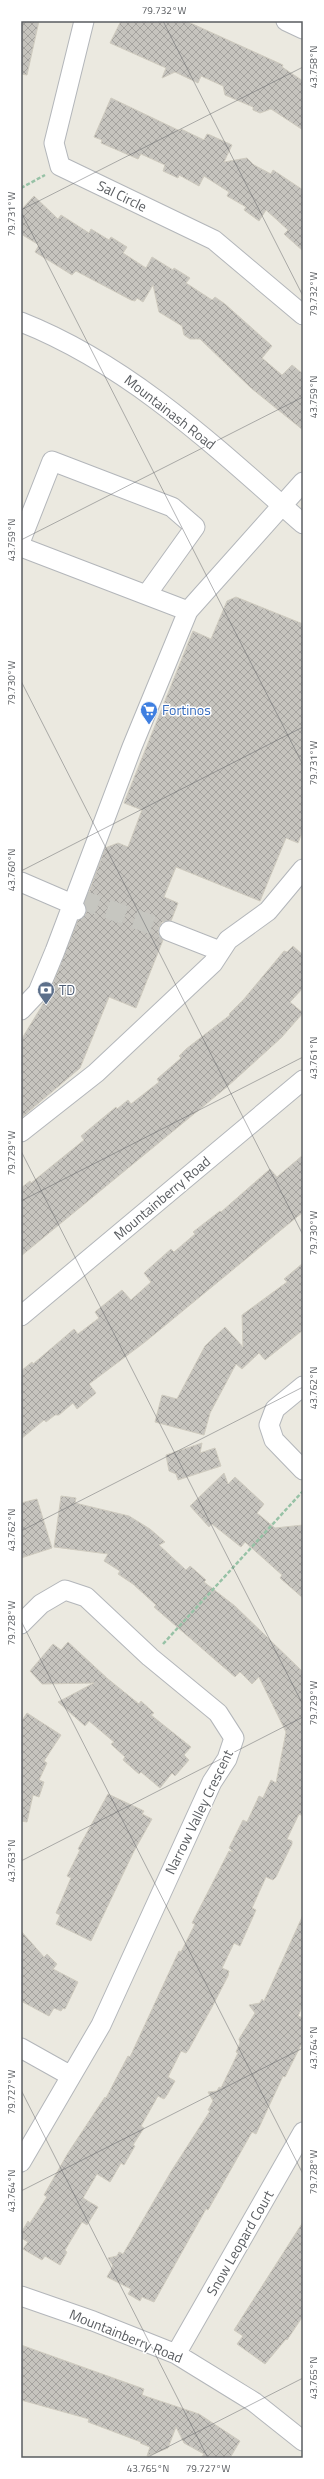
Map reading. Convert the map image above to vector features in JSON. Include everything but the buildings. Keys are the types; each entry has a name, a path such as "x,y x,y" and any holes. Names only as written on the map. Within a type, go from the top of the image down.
{"street":[{"path":"60,166 54,143 84,21"},
{"path":"286,21 303,29"},
{"name":"Sal Circle","path":"60,166 214,240 303,315"},
{"name":"Mountainash Road","path":"22,324 111,367 125,376 202,436 303,524"},
{"path":"21,540 52,461 172,507 195,527 147,594"},
{"path":"21,1010 38,992 76,905 132,747 188,611 303,482"},
{"path":"21,547 147,594 188,611"},
{"path":"21,1132 96,1073 216,957 228,940 268,911 303,869"},
{"path":"21,882 76,905"},
{"path":"167,937 216,957"},
{"name":"Mountainberry Road","path":"21,1316 303,1080"},
{"path":"303,1386 275,1409 268,1425 274,1440 303,1470"},
{"name":"Narrow Valley Crescent","path":"21,1624 41,1604 66,1590 86,1597 150,1657 218,1713 234,1738 227,1759 212,1782 101,2025 21,2162"},
{"path":"21,2048 71,2076"},
{"name":"Snow Leopard Court","path":"176,2354 303,2132"},
{"name":"Mountainberry Road","path":"21,2296 93,2321 176,2354 254,2402 303,2441"}],"path":[{"path":"21,188 60,166"},
{"path":"150,1657 303,1491"}],"tunnel":[{"path":"80,899 169,931"}],"place":[{"name":"Fortinos","path":"149,725"},
{"name":"TD","path":"46,1005"}]}
